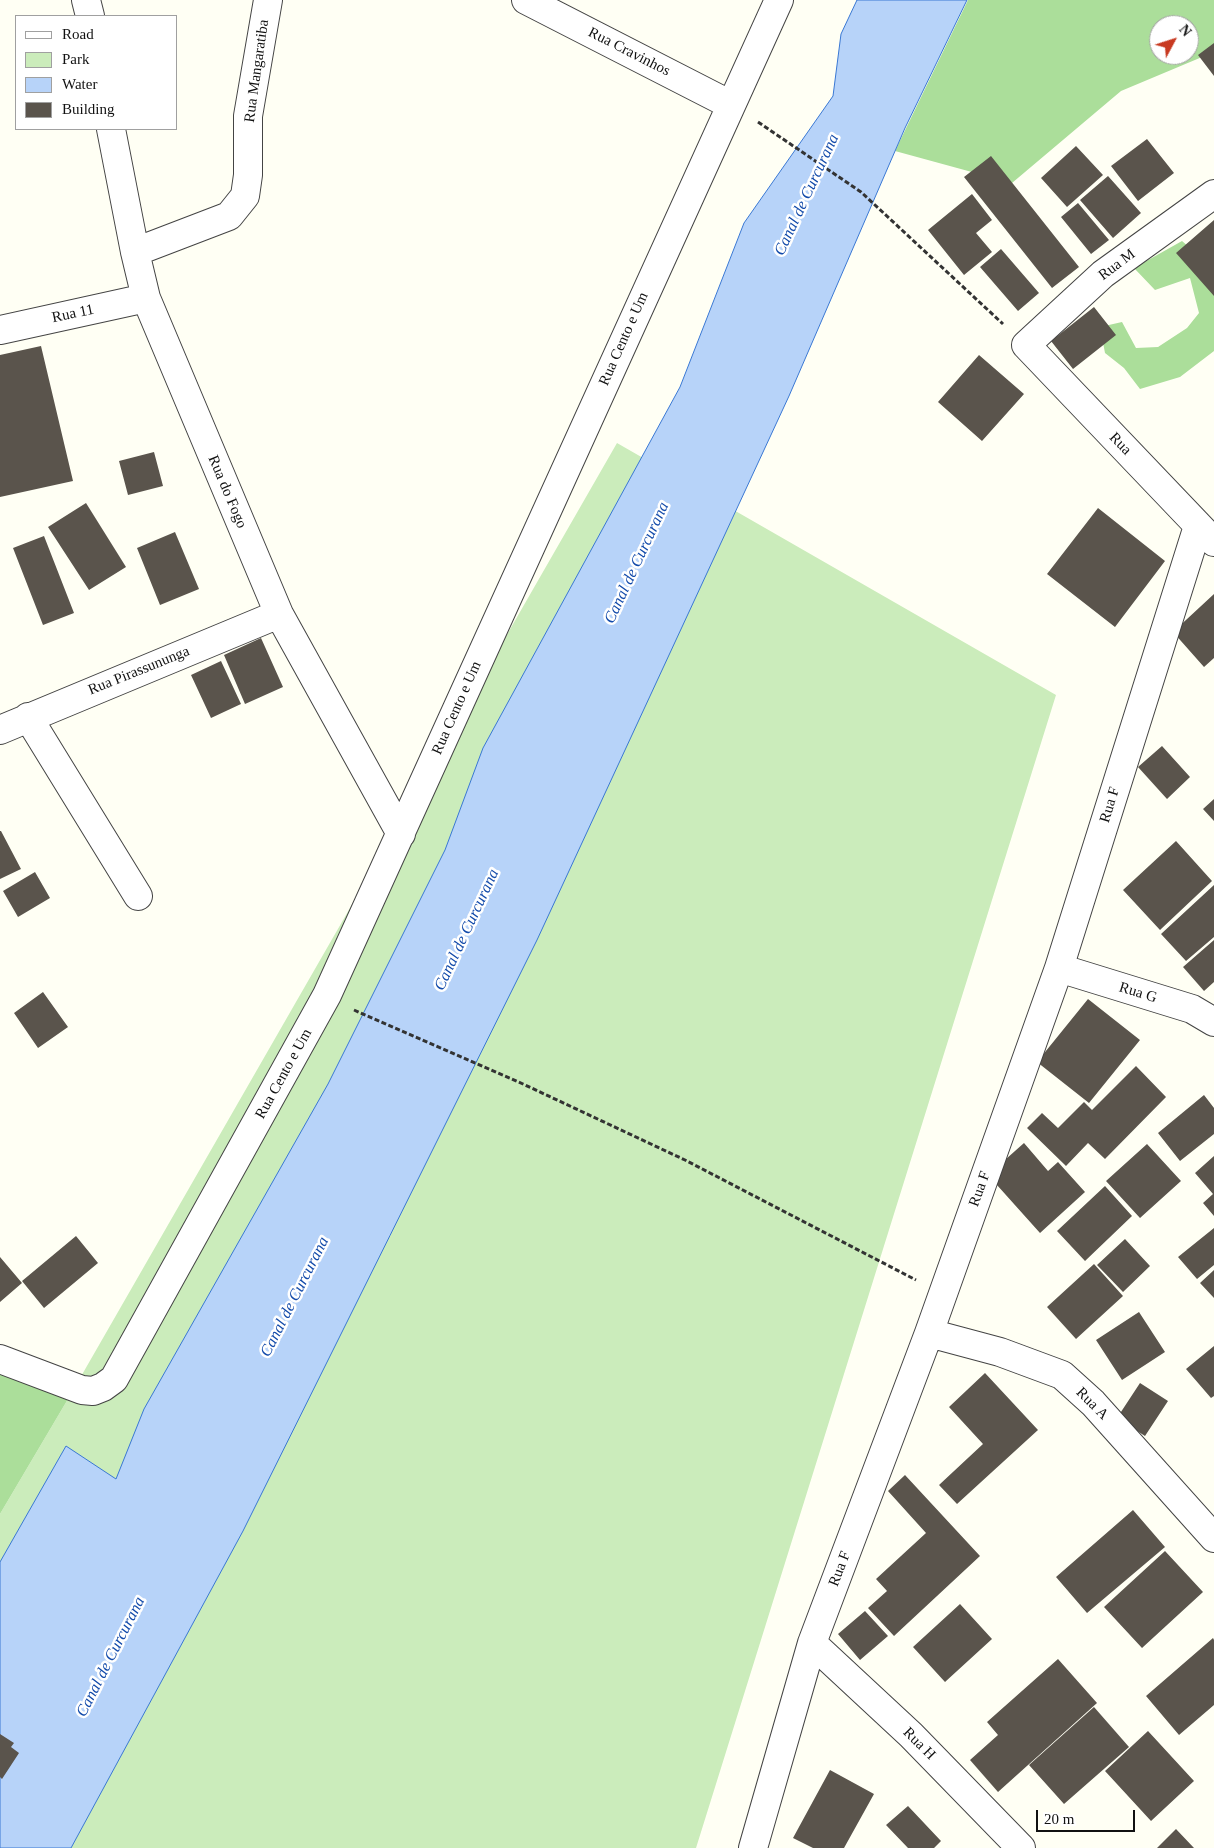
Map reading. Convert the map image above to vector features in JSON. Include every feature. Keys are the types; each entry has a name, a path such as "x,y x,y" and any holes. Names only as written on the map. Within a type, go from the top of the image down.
{"street":[{"path":"86,0 90,15"},
{"name":"Rua Mangaratiba","path":"135,252 229,216 245,196 248,174 248,116 268,0"},
{"name":"Rua Cravinhos","path":"526,0 731,105"},
{"name":"Rua Cento e Um","path":"0,1359 82,1390 93,1391 114,1379 327,995 779,0"},
{"name":"Rua do Fogo","path":"111,130 146,298 280,614 401,834"},
{"name":"Rua M","path":"1026,345 1103,274 1214,194"},
{"name":"Rua 11","path":"0,330 146,298"},
{"name":"Rua","path":"1026,345 1206,534"},
{"name":"Rua F","path":"753,1848 812,1643 929,1333 1059,968 1206,534"},
{"name":"Rua Pirassununga","path":"0,730 280,614"},
{"path":"28,717 138,896"},
{"name":"Rua G","path":"1059,968 1192,1010 1214,1022"},
{"name":"Rua A","path":"929,1333 1000,1352 1062,1375 1093,1403 1213,1533"},
{"name":"Rua H","path":"812,1643 911,1735 1021,1848"}],"path":[{"path":"780,136 861,192 1026,345"},
{"path":"356,1010 522,1084 685,1160 943,1294"}],"green space":[{"path":"968,0 1214,0 1214,52 1199,58 1199,15 1149,15 1149,65 1183,65 1121,91 1012,183 895,151"},
{"path":"1182,241 1210,265 1214,271 1214,351 1180,377 1140,389 1124,368 1105,353 1100,327 1122,322 1136,348 1158,347 1187,328 1199,313 1190,278 1155,290 1134,268"},
{"path":"617,443 1056,695 696,1848 0,1848 0,1514 68,1399"},
{"path":"0,1360 68,1399 0,1514"}],"water":[{"name":"Canal de Curcurana","path":"857,0 967,0 905,128 789,396 537,940 243,1531 71,1848 0,1848 0,1562 66,1446 116,1479 144,1409 328,1084 445,850 483,748 680,387 744,223 833,96 841,34"}],"building":[{"path":"1214,43 1214,76 1199,56 1199,54"},
{"path":"1147,139 1174,173 1138,201 1111,166"},
{"path":"1076,146 1103,175 1067,207 1041,178"},
{"path":"991,156 1079,267 1052,288 964,177"},
{"path":"1108,176 1141,213 1113,238 1080,200"},
{"path":"972,194 992,220 976,233 992,252 964,275 928,230"},
{"path":"1078,203 1109,240 1091,254 1061,217"},
{"path":"1214,220 1214,296 1176,253"},
{"path":"1001,249 1039,293 1018,311 980,267"},
{"path":"1094,307 1116,335 1073,369 1051,341"},
{"path":"41,346 73,481 0,497 0,355"},
{"path":"979,355 1024,394 982,441 938,402"},
{"path":"154,452 163,486 128,495 119,461"},
{"path":"86,503 126,567 89,590 48,527"},
{"path":"1098,508 1165,561 1115,627 1047,574"},
{"path":"175,532 199,589 160,605 137,548"},
{"path":"44,536 74,613 43,625 13,548"},
{"path":"1214,594 1214,658 1204,667 1173,632"},
{"path":"261,638 283,687 245,704 224,655"},
{"path":"221,661 241,704 211,718 191,675"},
{"path":"1162,746 1190,777 1167,799 1138,767"},
{"path":"1214,799 1214,821 1203,809"},
{"path":"0,831 21,869 0,879"},
{"path":"1176,841 1212,881 1160,930 1123,890"},
{"path":"35,872 50,898 18,917 3,891"},
{"path":"1214,885 1214,937 1186,961 1161,934"},
{"path":"1214,940 1214,982 1204,991 1183,967"},
{"path":"43,992 68,1027 38,1048 14,1013"},
{"path":"1088,999 1140,1040 1089,1103 1037,1062"},
{"path":"1136,1066 1166,1097 1105,1159 1088,1143 1066,1166 1027,1128 1042,1113 1058,1128 1084,1102 1092,1110"},
{"path":"1204,1095 1214,1108 1214,1134 1180,1161 1158,1133"},
{"path":"1024,1143 1048,1171 1058,1162 1085,1192 1040,1233 988,1175"},
{"path":"1147,1144 1181,1181 1140,1218 1106,1181"},
{"path":"1214,1156 1214,1216 1203,1203 1213,1194 1195,1173"},
{"path":"1105,1186 1132,1216 1085,1261 1057,1231"},
{"path":"1214,1228 1214,1265 1197,1279 1178,1257"},
{"path":"76,1236 98,1263 44,1308 22,1281"},
{"path":"1125,1239 1150,1266 1123,1292 1097,1265"},
{"path":"0,1257 22,1283 0,1302"},
{"path":"1094,1264 1123,1296 1076,1339 1047,1307"},
{"path":"1214,1270 1214,1298 1200,1283"},
{"path":"1139,1312 1165,1352 1122,1380 1096,1340"},
{"path":"1214,1346 1214,1396 1211,1398 1186,1369"},
{"path":"985,1373 1038,1430 957,1504 939,1485 983,1444 949,1407"},
{"path":"1140,1383 1168,1401 1145,1436 1117,1418"},
{"path":"905,1475 980,1556 894,1636 868,1608 887,1591 876,1579 926,1533 888,1491"},
{"path":"1133,1510 1165,1547 1087,1613 1056,1577"},
{"path":"1165,1551 1203,1592 1142,1648 1104,1607"},
{"path":"960,1604 992,1639 945,1682 913,1647"},
{"path":"865,1611 888,1636 860,1660 838,1634"},
{"path":"1213,1638 1214,1705 1179,1735 1146,1696"},
{"path":"1058,1659 1097,1703 998,1792 970,1760 998,1735 987,1722"},
{"path":"1094,1707 1129,1747 1064,1804 1029,1765"},
{"path":"1148,1731 1194,1781 1151,1821 1105,1771"},
{"path":"0,1734 14,1743 11,1747 19,1753 2,1779 0,1777"},
{"path":"830,1770 874,1794 844,1848 813,1848 793,1838"},
{"path":"908,1806 941,1841 934,1848 908,1848 886,1825"},
{"path":"1176,1829 1194,1848 1157,1848"}]}
